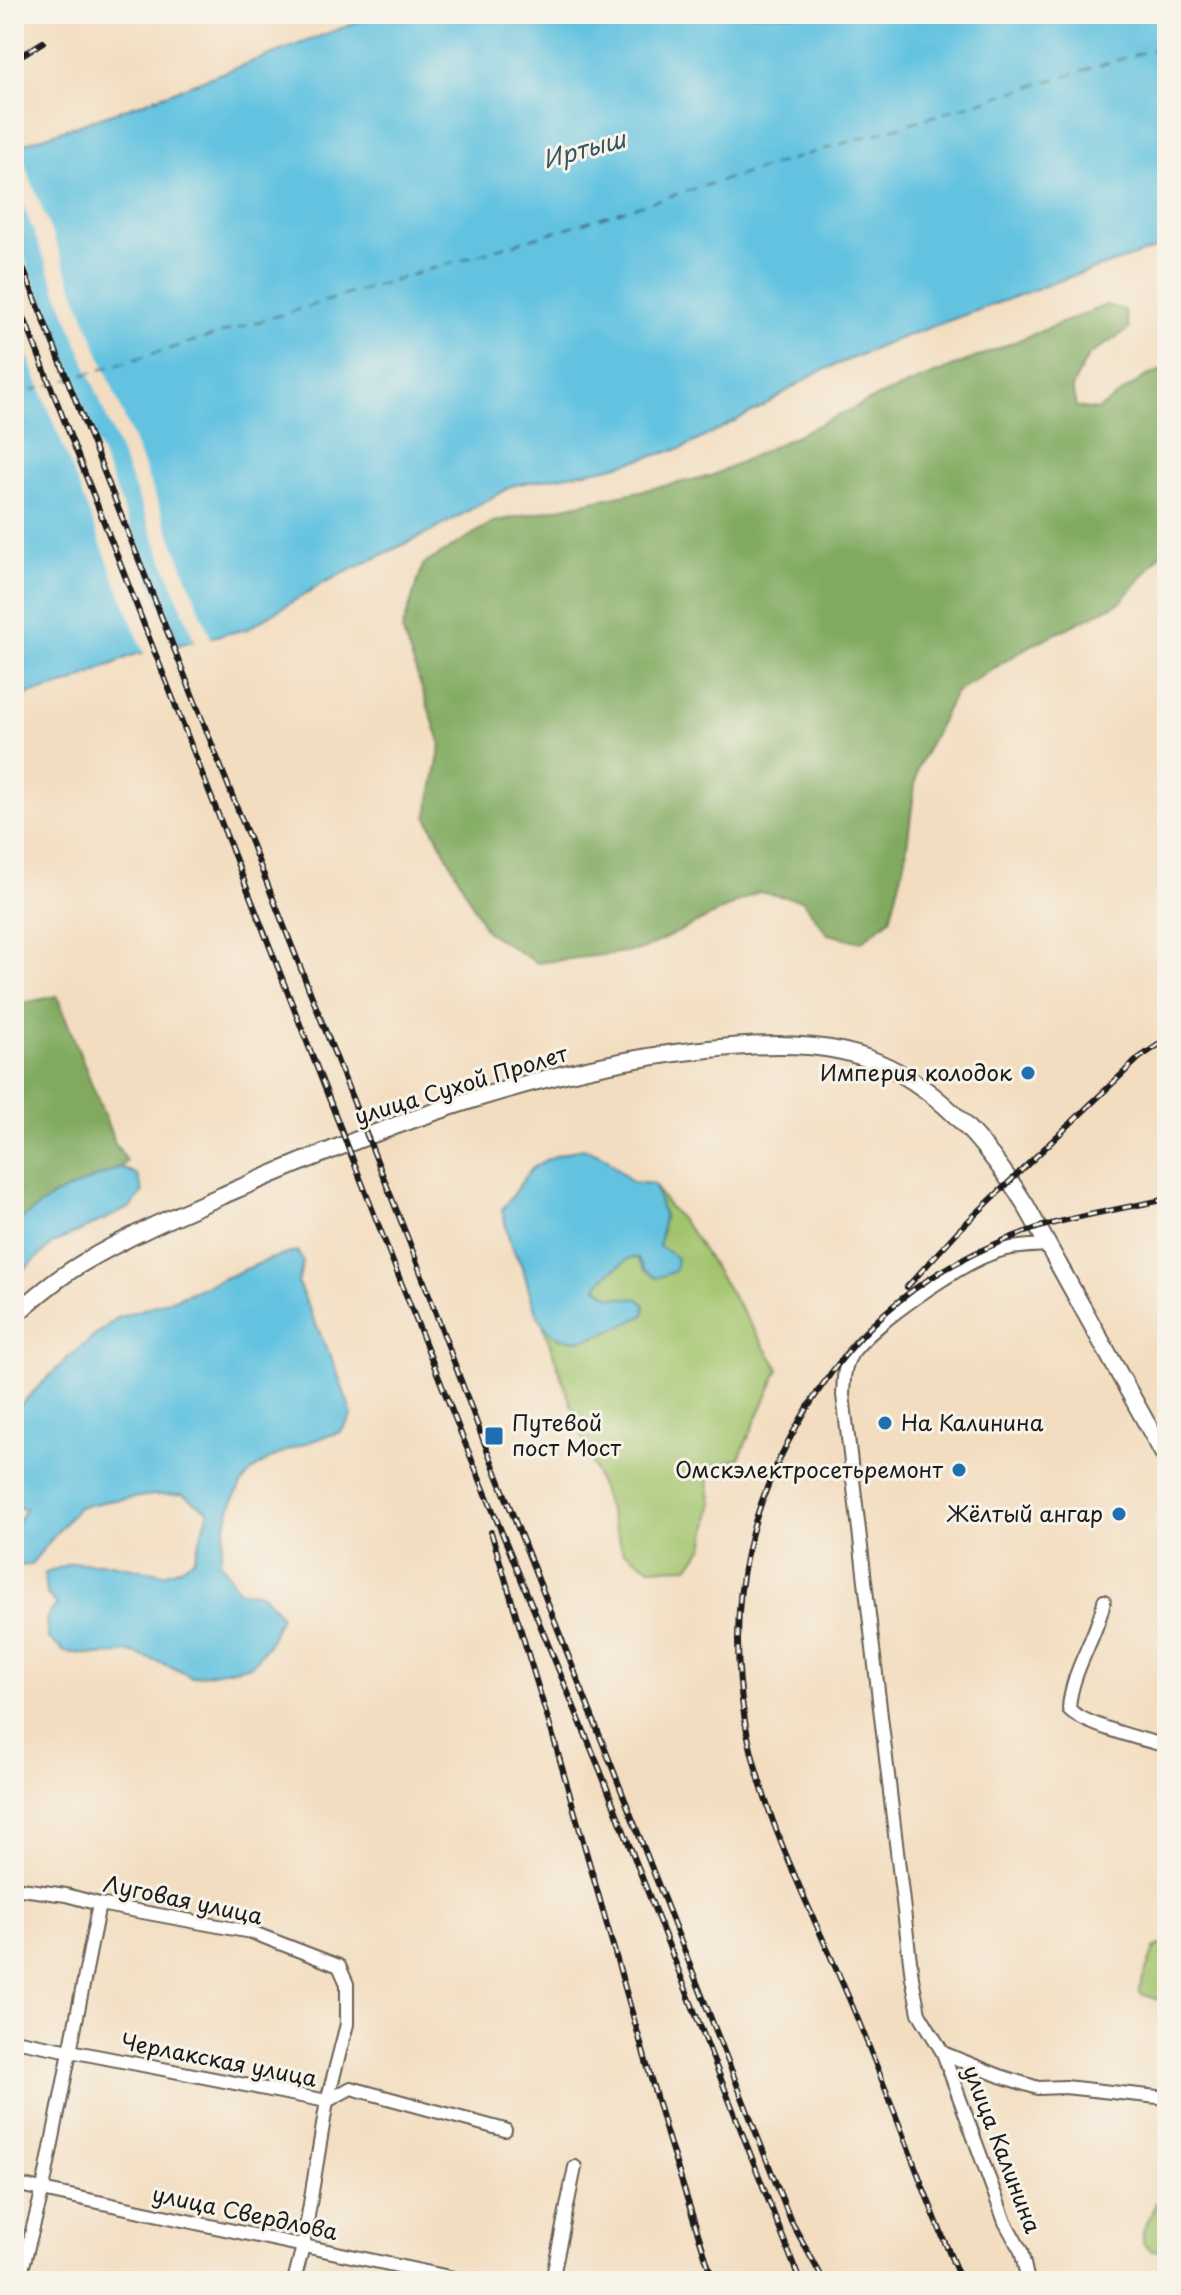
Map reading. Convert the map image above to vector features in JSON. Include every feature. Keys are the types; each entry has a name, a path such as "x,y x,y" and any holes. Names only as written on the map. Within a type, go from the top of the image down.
{"main road":[{"name":"улица Сухой Пролет","path":"14,1316 79,1265 172,1218 331,1149 434,1112 549,1078 661,1055 711,1049 811,1046 857,1054 898,1070 918,1082 947,1108 1011,1181 1167,1460"}],"street":[{"name":"улица Калинина","path":"1028,2281 1021,2251 1005,2222 943,2053 919,2013 912,1978 843,1395 845,1367 851,1354 884,1322 961,1268 1001,1250 1048,1245"},
{"path":"1104,1601 1093,1639 1080,1662 1069,1709 1076,1716 1167,1746"},
{"name":"Луговая улица","path":"14,1888 66,1895 251,1932 339,1966 347,1984 347,2024 327,2101"},
{"path":"19,2281 43,2189 99,1904"},
{"name":"Черлакская улица","path":"14,2040 327,2101 351,2088 505,2130"},
{"path":"943,2053 1038,2088 1065,2087 1167,2098"},
{"path":"294,2281 303,2246 327,2101"},
{"path":"552,2281 575,2167"},
{"name":"улица Свердлова","path":"14,2184 468,2281"}],"green space":[{"path":"1106,305 1125,310 1129,329 1088,356 1072,387 1076,407 1097,410 1145,377 1167,368 1165,549 1121,602 1028,647 955,693 917,769 905,861 890,919 861,942 828,934 802,900 758,892 642,950 537,963 486,931 427,817 441,745 402,630 423,565 493,522 711,476 875,398"},
{"path":"57,996 115,1143 127,1161 121,1167 53,1196 14,1225 14,1001 23,1003"},
{"path":"654,1184 692,1233 779,1369 739,1458 716,1466 708,1481 712,1505 704,1547 688,1567 650,1568 623,1551 543,1325 562,1339 638,1299 610,1297 597,1286 629,1258 637,1258 645,1270 658,1246 664,1216"},
{"path":"1160,1945 1167,1948 1167,1989 1159,2000 1141,1994 1139,1989 1155,1947"},
{"path":"1167,2193 1167,2247 1162,2251 1151,2251 1143,2243 1143,2232 1160,2196"}],"water":[{"name":"Иртыш","path":"379,14 1167,14 1167,245 898,339 814,374 762,407 683,448 607,468 514,485 432,531 325,582 247,629 133,655 70,683 14,698 14,147 142,103"},
{"path":"583,1148 604,1156 632,1182 654,1184 664,1216 659,1246 677,1258 675,1271 657,1278 645,1270 637,1258 629,1258 608,1274 597,1287 610,1297 638,1299 645,1305 644,1315 607,1333 578,1340 553,1334 543,1324 523,1268 511,1245 502,1209 534,1167"},
{"path":"121,1167 137,1175 143,1191 131,1207 52,1244 14,1275 14,1225 53,1196"},
{"path":"297,1251 303,1262 298,1284 336,1369 352,1415 341,1432 290,1449 254,1470 240,1487 231,1507 220,1561 238,1590 263,1594 281,1616 268,1645 250,1666 191,1677 131,1652 98,1655 65,1652 48,1638 46,1619 57,1604 46,1593 44,1574 71,1563 105,1563 164,1574 181,1568 194,1559 209,1511 182,1494 154,1495 78,1507 30,1565 14,1566 14,1529 25,1509 14,1506 14,1414 69,1357 117,1318"}],"pier":[{"path":"16,142 212,641 196,644 14,182"},
{"path":"14,232 178,649 145,656 14,321"}],"ferry route":[{"path":"14,396 1167,45"}],"railway":[{"path":"14,60 43,42"},
{"path":"14,245 410,1244 479,1429 790,2219 824,2281"},
{"path":"14,292 389,1252 600,1770 800,2281"},
{"path":"907,1287 958,1231 1139,1058 1167,1039"},
{"path":"961,2281 858,2020 778,1836 753,1759 739,1675 738,1631 748,1548 775,1468 795,1429 843,1358 897,1302 942,1271 1012,1237 1088,1215 1167,1199"},
{"path":"491,1532 667,2135 713,2281"}],"place":[{"name":"Империя колодок","path":"1028,1073"},
{"name":"На Калинина","path":"885,1423"},
{"name":"Путевой пост Мост","path":"494,1436"},
{"name":"Омскэлектросетьремонт","path":"959,1470"},
{"name":"Жёлтый ангар","path":"1119,1514"}]}
